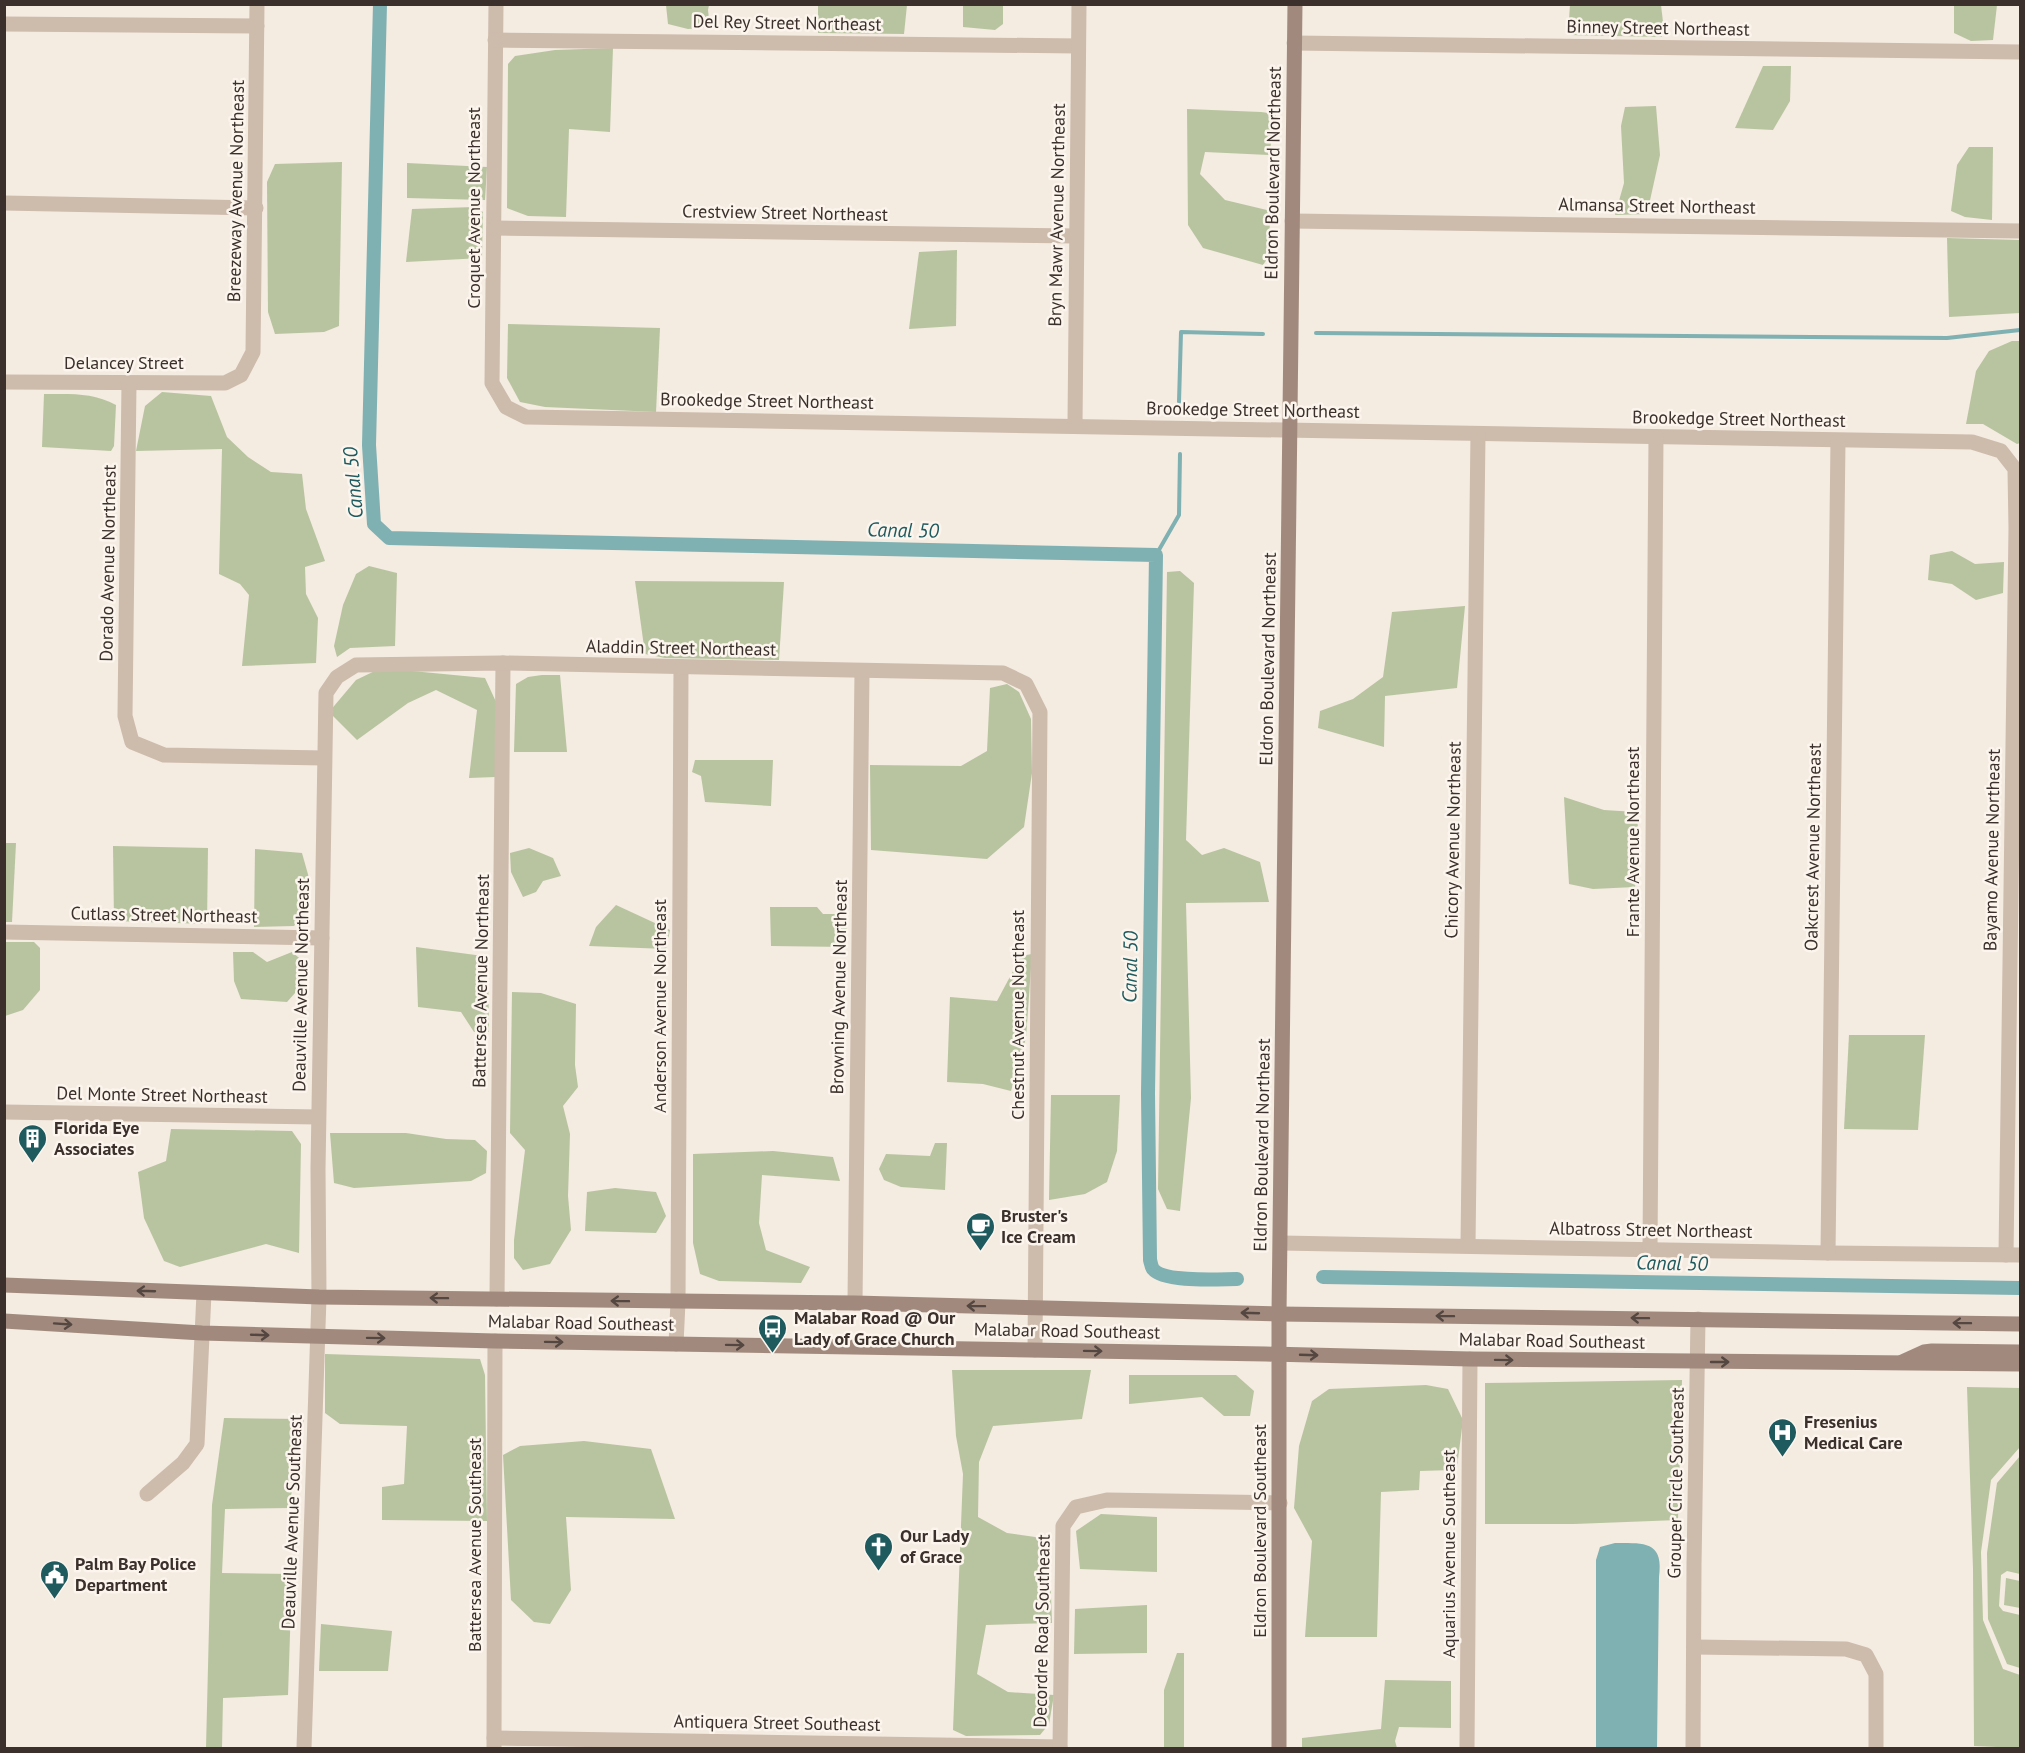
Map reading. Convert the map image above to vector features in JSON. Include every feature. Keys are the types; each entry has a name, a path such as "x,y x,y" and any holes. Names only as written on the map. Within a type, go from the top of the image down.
{"main road":[{"name":"Eldron Boulevard Northeast","path":"1280,1314 1295,4"},
{"name":"Malabar Road Southeast","path":"4,1285 319,1297 2020,1324"},
{"name":"Eldron Boulevard Southeast","path":"1279,1749 1280,1314"},
{"name":"Malabar Road Southeast","path":"4,1321 202,1333 495,1341 1470,1359 2020,1364"},
{"path":"1897,1364 1924,1352 1932,1351 2020,1352"}],"street":[{"name":"Breezeway Avenue Northeast","path":"241,375 253,352 257,4"},
{"name":"Croquet Avenue Northeast","path":"496,4 492,383 506,407"},
{"name":"Bryn Mawr Avenue Northeast","path":"1075,426 1075,236 1079,4"},
{"path":"4,24 257,26"},
{"name":"Del Rey Street Northeast","path":"495,40 1078,46"},
{"name":"Binney Street Northeast","path":"1294,43 2020,52"},
{"path":"4,204 256,208"},
{"name":"Almansa Street Northeast","path":"1292,221 2020,231"},
{"name":"Crestview Street Northeast","path":"494,228 1075,236"},
{"name":"Delancey Street","path":"4,382 225,383 241,375"},
{"name":"Dorado Avenue Northeast","path":"129,383 126,716 132,742 164,755 324,758"},
{"name":"Brookedge Street Northeast","path":"506,407 526,417 1972,442 2001,451"},
{"name":"Chicory Avenue Northeast","path":"1468,1245 1478,434"},
{"name":"Frante Avenue Northeast","path":"1650,1249 1656,437"},
{"name":"Oakcrest Avenue Northeast","path":"1828,1253 1838,441"},
{"name":"Bayamo Avenue Northeast","path":"2001,451 2015,469 2018,528 2013,1255"},
{"name":"Aladdin Street Northeast","path":"337,677 356,665 503,663 862,672 1003,673 1026,684"},
{"name":"Battersea Avenue Northeast","path":"497,1299 503,663"},
{"name":"Anderson Avenue Northeast","path":"676,1344 681,668"},
{"name":"Browning Avenue Northeast","path":"855,1304 862,672"},
{"name":"Deauville Avenue Northeast","path":"319,1297 318,1117 324,758 326,693 337,677"},
{"name":"Chestnut Avenue Northeast","path":"1026,684 1040,712 1035,1350"},
{"name":"Cutlass Street Northeast","path":"4,932 322,938"},
{"name":"Del Monte Street Northeast","path":"4,1112 318,1117"},
{"name":"Albatross Street Northeast","path":"1281,1242 2013,1255"},
{"path":"147,1494 183,1463 197,1444 204,1293"},
{"name":"Deauville Avenue Southeast","path":"304,1749 319,1297"},
{"name":"Grouper Circle Southeast","path":"1693,1749 1698,1319"},
{"name":"Battersea Avenue Southeast","path":"494,1743 495,1341"},
{"name":"Aquarius Avenue Southeast","path":"1467,1749 1470,1359"},
{"name":"Decordre Road Southeast","path":"1060,1748 1063,1526 1076,1507 1107,1500 1280,1503"},
{"path":"1694,1647 1846,1649 1866,1655 1876,1674 1876,1749"},
{"name":"Antiquera Street Southeast","path":"494,1743 1060,1748"}],"green space":[{"path":"1570,4 1661,5 1662,37 1568,35"},
{"path":"666,5 709,5 710,27 688,29 668,24"},
{"path":"818,5 907,5 904,34 818,33"},
{"path":"963,5 1003,5 1003,24 995,30 963,27"},
{"path":"1954,5 1997,5 1993,40 1971,41 1954,33"},
{"path":"613,48 610,132 569,129 566,217 528,216 507,208 508,64 515,56 555,50"},
{"path":"1763,66 1791,66 1790,101 1773,130 1735,128"},
{"path":"1656,106 1660,155 1647,214 1615,215 1624,183 1621,126 1625,107"},
{"path":"1187,109 1276,114 1269,155 1205,152 1200,174 1225,200 1271,211 1267,259 1263,265 1203,248 1188,225"},
{"path":"1969,147 1993,147 1992,220 1965,217 1951,211 1957,165"},
{"path":"342,162 339,326 324,332 275,334 268,312 267,182 275,164"},
{"path":"407,163 487,167 485,200 407,198"},
{"path":"475,207 483,212 482,258 406,262 412,209"},
{"path":"1947,238 2020,240 2020,313 1949,317"},
{"path":"957,250 956,326 909,329 919,252"},
{"path":"508,324 660,328 656,412 545,407 520,402 507,378"},
{"path":"2012,341 2020,341 2020,443 2017,444 1983,424 1966,424 1976,371 1989,351"},
{"path":"162,392 211,396 227,437 248,457 271,472 302,474 306,509 325,561 305,567 306,594 318,618 316,663 242,666 249,595 240,584 219,574 222,449 136,451 145,406"},
{"path":"44,394 90,396 116,405 114,446 111,451 42,447"},
{"path":"1952,551 1975,564 2004,562 2003,593 1976,600 1952,584 1928,580 1930,555"},
{"path":"369,566 397,573 395,646 350,648 337,657 334,646 343,605 356,574"},
{"path":"1180,571 1194,583 1186,840 1202,855 1224,848 1260,862 1269,902 1186,903 1191,1098 1180,1211 1167,1209 1158,1189 1167,572"},
{"path":"635,581 784,582 779,660 665,658 645,654"},
{"path":"1465,606 1457,688 1385,696 1384,747 1318,728 1320,711 1353,699 1383,677 1392,612"},
{"path":"381,668 485,678 497,704 495,777 469,778 477,710 436,690 408,703 357,740 329,712 356,680"},
{"path":"560,675 567,752 514,752 516,684 528,677"},
{"path":"1007,684 1019,692 1031,719 1032,773 1024,827 987,859 871,850 870,765 961,766 987,751 990,688"},
{"path":"695,760 773,760 771,806 705,802 701,776 692,772"},
{"path":"1564,797 1604,810 1636,812 1640,843 1635,887 1593,889 1569,884"},
{"path":"5,843 16,843 12,922 5,922"},
{"path":"113,846 208,848 207,924 114,921"},
{"path":"529,848 553,858 561,876 543,881 536,892 523,897 511,872 510,853"},
{"path":"255,849 302,853 309,878 304,914 294,926 254,927"},
{"path":"616,905 670,930 666,949 589,946 596,927"},
{"path":"770,907 817,907 823,914 846,914 847,947 771,946"},
{"path":"5,942 34,942 40,948 40,990 23,1010 5,1016"},
{"path":"416,947 483,956 488,962 489,1032 474,1032 461,1012 418,1007"},
{"path":"233,952 253,952 267,962 292,952 304,962 295,993 287,1002 241,999 234,981"},
{"path":"1032,954 1026,1038 1011,1091 983,1084 947,1082 950,997 997,1001 1021,956"},
{"path":"512,992 541,993 576,1004 575,1065 578,1087 563,1106 570,1134 568,1196 571,1230 550,1264 523,1270 514,1258 514,1240 525,1150 510,1133"},
{"path":"1849,1035 1925,1035 1918,1130 1844,1129"},
{"path":"1051,1095 1120,1095 1117,1151 1107,1182 1085,1194 1049,1200"},
{"path":"171,1129 292,1131 301,1144 299,1253 266,1244 180,1267 164,1261 144,1218 138,1172 166,1161"},
{"path":"330,1133 406,1133 446,1139 475,1140 487,1151 486,1173 471,1181 354,1188 334,1183"},
{"path":"935,1143 947,1143 945,1190 901,1187 884,1180 879,1169 886,1154 930,1156"},
{"path":"773,1151 833,1157 840,1181 762,1175 759,1223 766,1250 810,1267 801,1283 719,1281 700,1274 693,1243 693,1154"},
{"path":"615,1188 656,1192 666,1216 656,1233 585,1231 587,1192"},
{"path":"325,1354 480,1359 485,1375 487,1521 382,1520 382,1487 404,1484 407,1426 340,1424 325,1413"},
{"path":"952,1370 1091,1370 1082,1419 993,1426 979,1462 978,1517 1007,1533 1049,1539 1052,1623 986,1625 977,1674 1008,1692 1054,1695 1049,1724 1040,1735 966,1736 953,1730 963,1474 956,1436"},
{"path":"1129,1375 1236,1375 1254,1391 1250,1416 1224,1416 1202,1397 1129,1404"},
{"path":"1682,1380 1678,1520 1574,1524 1485,1524 1485,1383"},
{"path":"1426,1385 1448,1389 1463,1420 1457,1467 1452,1470 1420,1471 1419,1490 1381,1492 1377,1637 1305,1637 1312,1541 1294,1508 1299,1446 1312,1401 1329,1389"},
{"path":"1967,1387 2020,1388 2020,1447 1991,1480 1981,1552 1983,1620 2003,1669 2020,1675 2020,1748 1974,1746 1973,1569"},
{"path":"224,1418 304,1419 289,1508 225,1509 222,1573 292,1574 288,1695 223,1698 222,1748 206,1748 212,1505"},
{"path":"584,1441 651,1449 675,1519 566,1517 571,1590 550,1624 534,1622 511,1600 503,1455 520,1446"},
{"path":"2020,1456 2020,1574 2007,1571 2001,1575 1999,1606 2003,1611 2020,1615 2020,1668 2007,1664 1988,1619 1987,1553 1997,1483"},
{"path":"1101,1514 1157,1517 1157,1572 1080,1569 1076,1531"},
{"path":"2006,1578 2020,1581 2020,1608 2004,1605"},
{"path":"1147,1605 1147,1653 1074,1654 1075,1609"},
{"path":"321,1624 392,1631 388,1671 319,1671"},
{"path":"1177,1653 1184,1653 1184,1748 1164,1748 1164,1690"},
{"path":"1385,1680 1451,1681 1451,1728 1399,1727 1395,1741 1397,1748 1302,1748 1302,1738 1381,1729"}],"water":[{"path":"1615,1543 1650,1546 1655,1550 1660,1565 1657,1748 1596,1748 1596,1560 1600,1547"}],"waterway":[{"name":"Canal 50","path":"380,4 369,445 374,524 389,538 1156,555 1148,1094 1150,1260 1153,1269 1168,1276 1193,1279 1237,1279"},
{"path":"1316,333 1947,338 2020,330"},
{"path":"1179,402 1181,332 1263,334"},
{"path":"1156,555 1179,515 1180,454"},
{"name":"Canal 50","path":"1323,1277 2020,1288"}],"place":[{"name":"Florida Eye Associates","path":"33,1164"},
{"name":"Bruster's Ice Cream","path":"980,1252"},
{"name":"Malabar Road @ Our Lady of Grace Church","path":"773,1354"},
{"name":"Fresenius Medical Care","path":"1783,1458"},
{"name":"Our Lady of Grace","path":"879,1572"},
{"name":"Palm Bay Police Department","path":"54,1600"}]}
